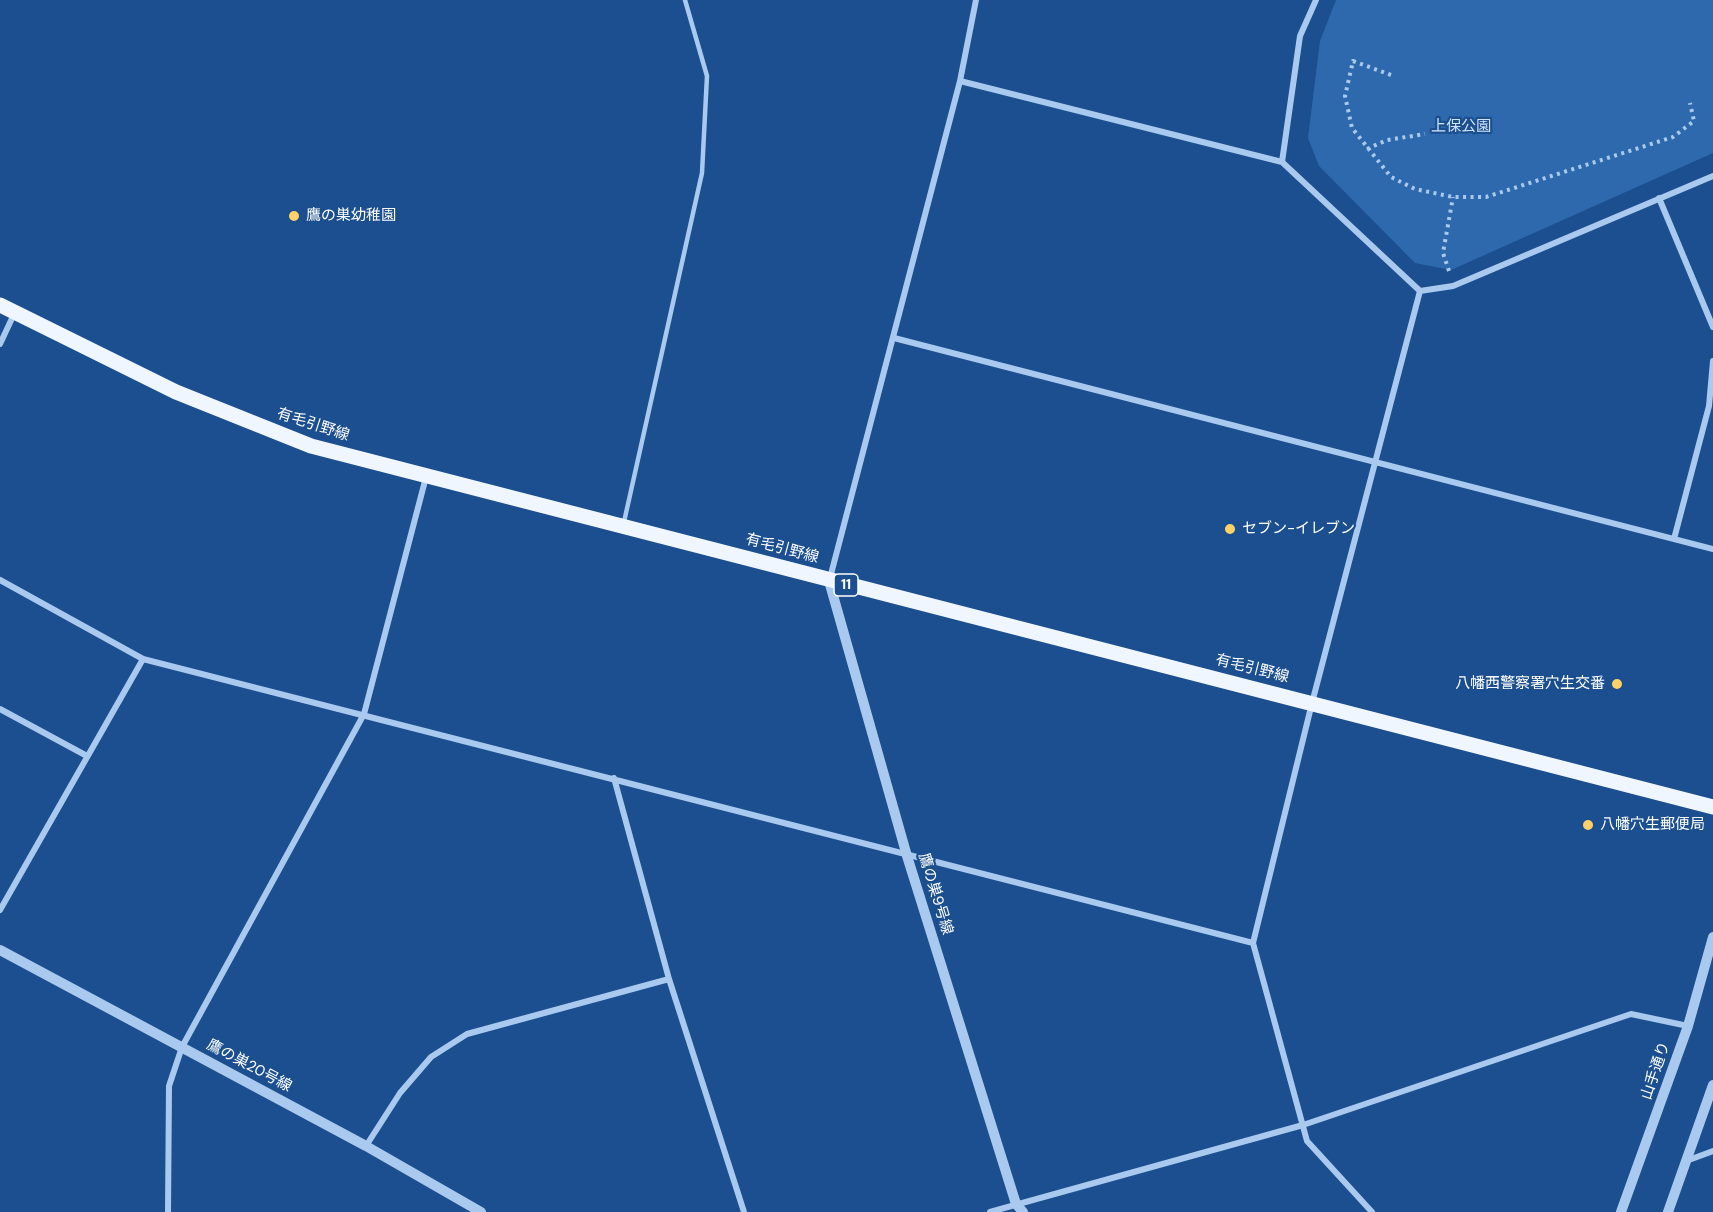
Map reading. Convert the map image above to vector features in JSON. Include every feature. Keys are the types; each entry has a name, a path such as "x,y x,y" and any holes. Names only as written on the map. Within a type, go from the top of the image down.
{"main road":[{"name":"有毛引野線","path":"0,305 176,392 300,442 1713,807"}],"street":[{"path":"829,580 960,81 976,0"},
{"path":"1282,162 1300,36 1316,0"},
{"path":"960,81 1282,162 1420,291"},
{"path":"1420,291 1453,286 1713,176"},
{"path":"1659,198 1713,327"},
{"path":"1372,1212 1307,1141 1252,943 1420,291"},
{"path":"0,344 14,313"},
{"path":"894,338 1713,549"},
{"path":"1674,539 1709,406 1713,361"},
{"path":"168,1212 170,1086 183,1047 364,714 427,476"},
{"path":"0,579 142,659 1252,943"},
{"name":"鷹の巣9号線","path":"829,580 907,856 1020,1208"},
{"path":"0,910 142,659"},
{"path":"0,709 87,756"},
{"path":"614,778 669,980 744,1212"},
{"name":"山手通り","path":"1621,1212 1688,1026 1713,937"},
{"name":"鷹の巣20号線","path":"0,950 366,1146 481,1212"},
{"path":"366,1146 400,1093 430,1057 467,1034 669,980"},
{"path":"990,1212 1020,1208 1303,1125 1631,1014 1688,1026"},
{"path":"1668,1212 1713,1084"},
{"path":"1686,1161 1713,1151"}],"lane":[{"path":"623,525 702,173 707,76 685,0"}],"path":[{"path":"1391,75 1353,61 1345,96 1352,128 1366,149 1391,177 1415,189 1453,197 1486,197 1672,137 1694,122 1690,103"},
{"path":"1366,149 1387,141 1425,134"},
{"path":"1453,197 1443,253 1453,286"}],"green space":[{"name":"上保公園","path":"1336,0 1713,0 1713,153 1451,270 1415,263 1319,166 1308,138 1320,41"}],"place":[{"name":"鷹の巣幼稚園","path":"294,216"},
{"name":"セブン-イレブン","path":"1230,529"},
{"name":"八幡西警察署穴生交番","path":"1617,684"},
{"name":"八幡穴生郵便局","path":"1588,825"}]}
